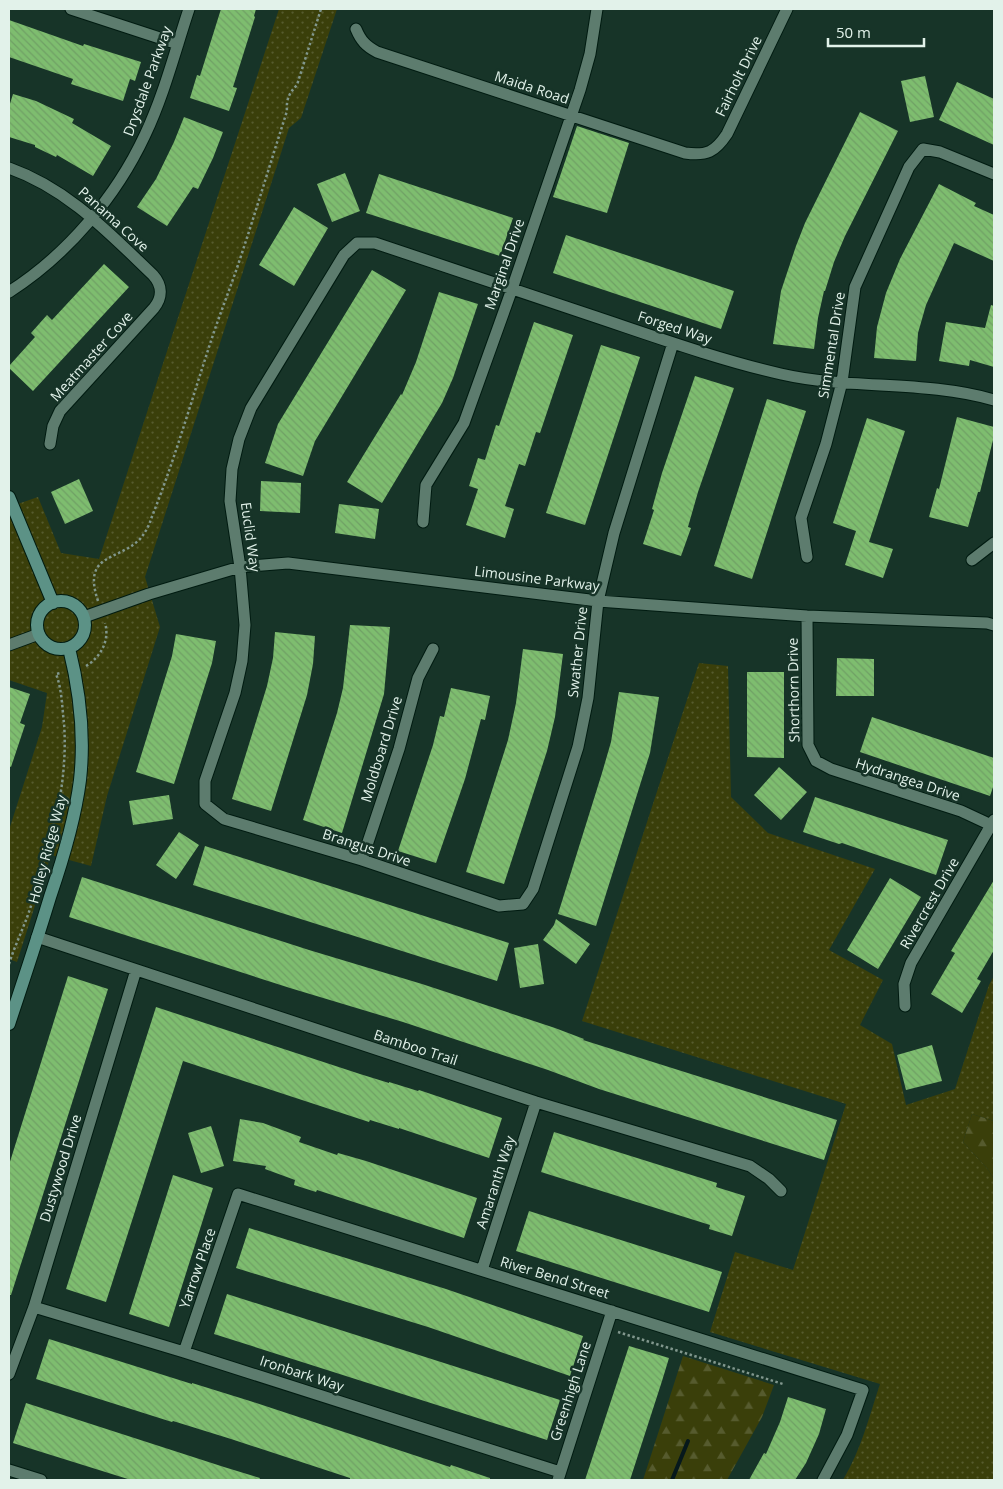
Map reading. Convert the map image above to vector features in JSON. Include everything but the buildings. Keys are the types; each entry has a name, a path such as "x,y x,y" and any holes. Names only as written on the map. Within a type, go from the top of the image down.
{"street":[{"path":"71,9 178,44"},
{"name":"Drysdale Parkway","path":"9,292 65,247 92,217 119,182 143,139 160,99 189,9"},
{"name":"Marginal Drive","path":"423,522 426,485 464,423 571,116 590,54 597,9"},
{"name":"Fairholt Drive","path":"710,152 720,146 727,134 787,9"},
{"name":"Maida Road","path":"356,29 366,46 377,52 685,153 699,155 710,152"},
{"name":"Simmental Drive","path":"807,557 802,518 826,444 842,382 855,287 909,168 922,149 940,152 994,174"},
{"name":"Panama Cove","path":"9,168 51,188 92,217 153,275 161,292"},
{"name":"Forged Way","path":"357,243 375,243 673,343 763,370 790,376 842,382 950,390 994,400"},
{"name":"Euclid Way","path":"205,804 205,782 235,694 242,661 245,625 240,567 230,501 232,469 239,439 251,408 344,255 357,243"},
{"name":"Meatmaster Cove","path":"50,444 53,426 60,411 154,308 161,292"},
{"name":"Swather Drive","path":"523,904 533,889 578,747 588,698 598,601 614,533 673,343"},
{"path":"9,497 54,603"},
{"path":"972,560 994,543"},
{"name":"Limousine Parkway","path":"84,617 149,594 240,567 288,563 598,601 807,616 987,623 994,625"},
{"path":"68,602 75,606 84,617 85,625 81,639 69,648 51,647 46,644 39,634 38,622 40,616 48,606 54,603 68,602"},
{"name":"Shorthorn Drive","path":"807,616 808,745 816,761"},
{"path":"9,645 39,634"},
{"name":"Holley Ridge Way","path":"9,1024 64,854 78,794 82,730 79,698 69,648"},
{"name":"Moldboard Drive","path":"362,860 400,748 418,678 433,649"},
{"name":"Hydrangea Drive","path":"816,761 831,769 993,822"},
{"name":"Brangus Drive","path":"205,804 224,819 362,860 499,906 523,904"},
{"name":"Rivercrest Drive","path":"905,1006 904,984 911,963 993,822"},
{"name":"Bamboo Trail","path":"38,937 536,1102 750,1166 769,1178 781,1191"},
{"name":"Dustywood Drive","path":"9,1374 34,1307 136,970"},
{"name":"Amaranth Way","path":"482,1270 536,1102"},
{"name":"River Bend Street","path":"238,1194 863,1390 847,1434 823,1480"},
{"name":"Yarrow Place","path":"184,1352 238,1194"},
{"name":"Ironbark Way","path":"34,1307 184,1352 559,1476"},
{"name":"Greenhigh Lane","path":"559,1476 612,1311"},
{"path":"9,1470 41,1480"}],"path":[{"path":"9,964 24,925 53,836 59,806 64,774 65,742 62,705 56,674 83,668 90,664 99,655 106,642 107,631 93,586 93,578 97,568 103,562 140,539 151,519 239,263 287,110 286,104 290,92 297,85 321,9"},
{"path":"606,1329 783,1384"}],"green space":[{"path":"279,9 337,9 301,118 289,128 145,577 160,627 107,796 91,866 51,855 17,962 9,959 9,830 42,727 47,693 9,680 9,507 38,497 61,553 99,559"},
{"path":"699,663 728,666 731,797 768,833 875,869 829,950 883,980 860,1025 892,1044 906,1105 955,1089 989,985 994,976 994,1121 972,1114 963,1142 987,1168 994,1179 994,1480 843,1480 860,1445 880,1384 710,1332 735,1252 793,1270 846,1104 582,1021"},
{"path":"972,1114 994,1121 994,1179 987,1168 963,1142"},
{"path":"683,1356 774,1385 762,1417 727,1480 643,1480"}],"waterway":[{"path":"672,1480 688,1441"}]}
